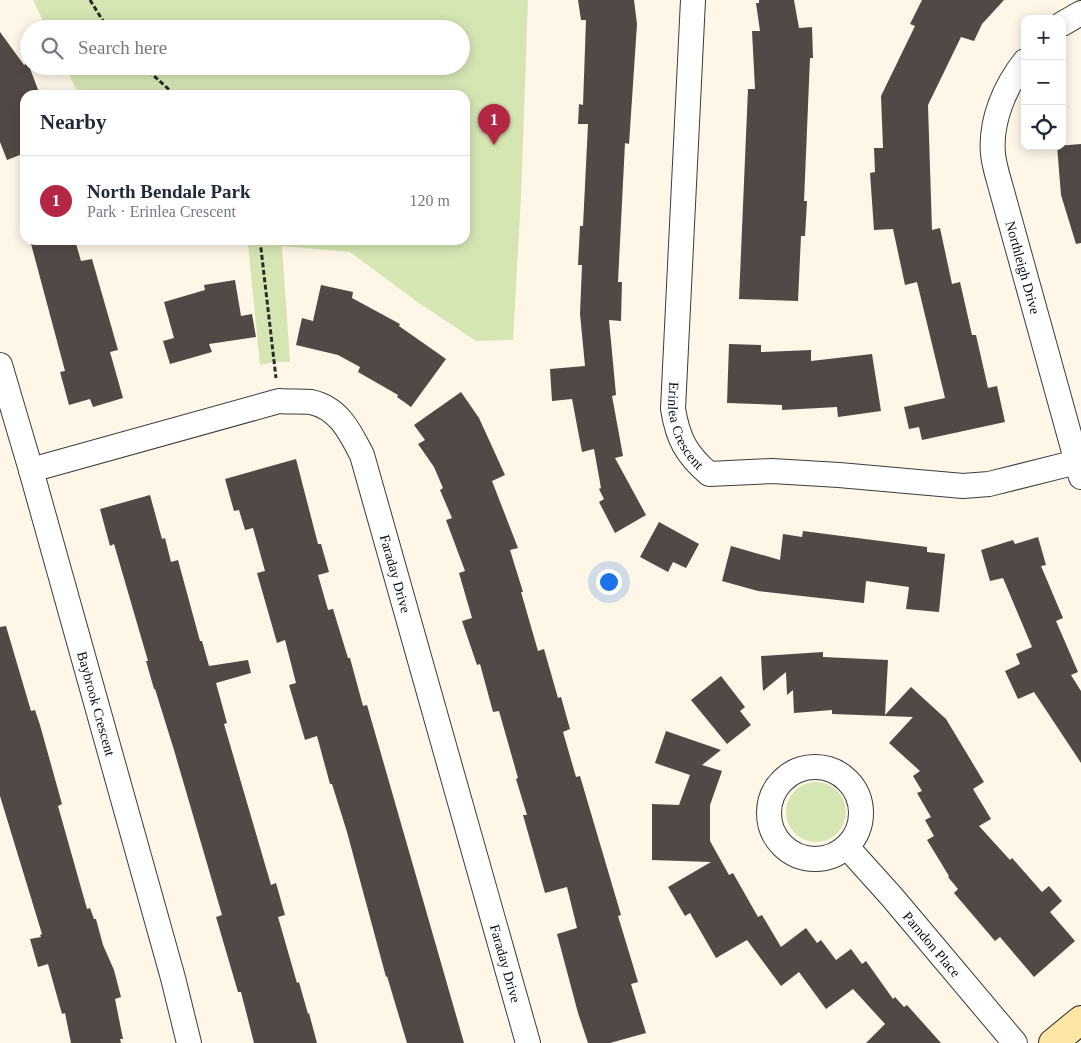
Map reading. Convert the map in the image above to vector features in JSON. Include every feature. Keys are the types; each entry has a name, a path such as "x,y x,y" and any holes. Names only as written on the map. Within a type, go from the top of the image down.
{"street":[{"name":"Erinlea Crescent","path":"693,0 673,409 676,427 683,446 694,461 709,474 772,471 963,486 989,484 1079,470"},
{"path":"1066,22 1081,13"},
{"name":"Northleigh Drive","path":"1021,66 1015,74 1001,103 993,132 993,155 1079,470"},
{"name":"Baybrook Crescent","path":"0,366 31,470 173,978 189,1043"},
{"name":"Faraday Drive","path":"31,470 279,401 312,402 336,413 352,435 362,455 528,1043"},
{"name":"Parndon Place","path":"847,847 892,897 1015,1043"},
{"path":"1053,1043 1081,1020"}],"path":[{"path":"90,0 102,20"},
{"path":"153,75 169,90"},
{"path":"261,245 279,401"}],"green space":[{"path":"33,0 528,0 521,196 513,340 476,341 416,301 350,252 282,246 290,362 274,362 260,365 248,245 470,245 470,90 77,90 69,75 470,75 470,20 43,20"},
{"path":"816,782 832,787 837,791 841,796 846,812 841,828 837,833 832,837 816,842 800,837 795,833 791,828 786,812 791,796 795,791 800,787"}],"building":[{"path":"578,0 634,0 637,24 629,144 625,143 618,282 622,282 621,321 609,320 616,395 612,396 623,456 615,458 646,515 615,533 599,502 604,499 599,489 601,488 594,449 582,452 572,399 552,401 550,369 585,366 580,314 582,265 578,265 580,226 583,226 588,124 578,124 579,104 583,105 586,20 581,20"},
{"path":"759,0 794,0 799,28 812,27 813,58 810,58 804,201 807,201 805,236 801,236 798,301 739,299 748,89 755,89 752,31 760,31 756,3 759,3"},
{"path":"922,0 1004,0 982,24 974,41 961,37 928,105 932,230 940,228 952,284 960,282 972,335 976,335 988,388 997,386 1005,422 922,440 919,427 909,429 904,407 945,398 917,282 905,285 893,229 874,230 870,173 875,172 874,148 883,148 881,96 915,26 910,24"},
{"path":"0,32 20,60 20,75 32,75 38,90 20,90 20,155 7,160 0,142"},
{"path":"1081,144 1081,243 1076,244 1061,195 1057,150 1066,150 1066,145"},
{"path":"31,245 76,245 81,261 92,259 118,350 110,352 123,398 93,407 90,399 69,405 60,372 65,371"},
{"path":"235,280 241,316 252,314 256,337 209,344 212,352 170,364 163,341 174,338 164,302 205,290 204,285"},
{"path":"321,285 353,292 352,298 400,324 399,326 446,359 411,407 397,397 398,395 358,372 360,367 338,355 296,345 302,318 313,321"},
{"path":"729,344 761,345 761,352 811,350 811,361 872,354 881,411 838,417 837,407 782,410 782,405 727,403"},
{"path":"461,392 479,418 505,475 492,481 518,548 510,550 523,592 521,592 538,651 544,649 558,698 561,697 570,729 563,732 576,777 580,776 621,915 618,916 638,982 631,984 646,1033 610,1043 588,1043 578,1013 557,934 577,928 567,887 545,893 523,815 527,815 499,711 493,712 480,664 477,665 462,621 472,618 459,573 465,571 446,520 452,518 440,490 443,488 434,467 418,444 425,440 414,425"},
{"path":"296,459 318,544 321,544 329,572 318,575 328,610 333,609 348,658 350,658 363,706 367,705 464,1043 407,1043 386,977 347,832 332,784 330,784 317,736 305,740 289,685 296,683 285,640 277,643 257,573 265,571 253,528 245,530 239,510 234,511 225,479"},
{"path":"150,495 162,539 165,538 171,562 178,560 200,641 202,641 209,666 248,660 251,673 216,683 227,723 224,724 271,885 276,883 285,915 278,917 317,1043 254,1043 241,992 238,992 216,917 222,915 174,750 154,689 146,661 148,661 114,544 110,546 100,509"},
{"path":"659,522 699,544 686,568 673,562 668,572 640,557"},
{"path":"803,531 927,547 927,552 945,554 939,612 906,609 909,587 866,581 864,603 758,591 722,581 731,546 780,560 783,534 802,537"},
{"path":"1038,537 1046,565 1041,566 1063,618 1056,621 1078,672 1071,675 1081,691 1081,763 1034,692 1018,699 1005,671 1020,664 1016,654 1032,647 1003,578 990,581 981,550 1013,540 1015,544"},
{"path":"6,626 31,711 35,710 40,725 62,804 58,806 87,909 90,908 94,919 96,919 103,945 114,970 121,997 115,999 123,1039 120,1039 121,1043 71,1043 65,1013 62,1014 48,964 38,967 30,939 41,937 40,935 42,934 0,796 0,627"},
{"path":"823,652 823,657 888,660 885,715 911,687 946,719 984,782 973,789 991,819 979,826 1010,860 1012,858 1042,892 1049,886 1062,901 1050,912 1075,941 1034,977 1000,937 995,941 954,893 958,889 948,877 927,840 934,836 925,820 931,817 917,793 922,791 913,776 920,771 889,743 913,717 832,714 832,710 794,713 793,690 787,695 786,672 763,691 761,656"},
{"path":"721,676 745,707 740,711 751,725 727,744 691,700"},
{"path":"666,731 721,750 702,765 722,771 710,805 710,841 729,875 733,873 758,917 762,915 781,947 806,928 817,943 821,940 836,960 851,949 862,964 866,961 893,999 895,997 904,1007 907,1005 941,1043 866,1043 885,1024 853,989 826,1009 799,972 781,986 747,940 716,958 690,913 685,916 668,887 711,862 652,860 652,804 679,805 690,775 655,763"}],"place":[{"name":"North Bendale Park","path":"494,145"}]}
